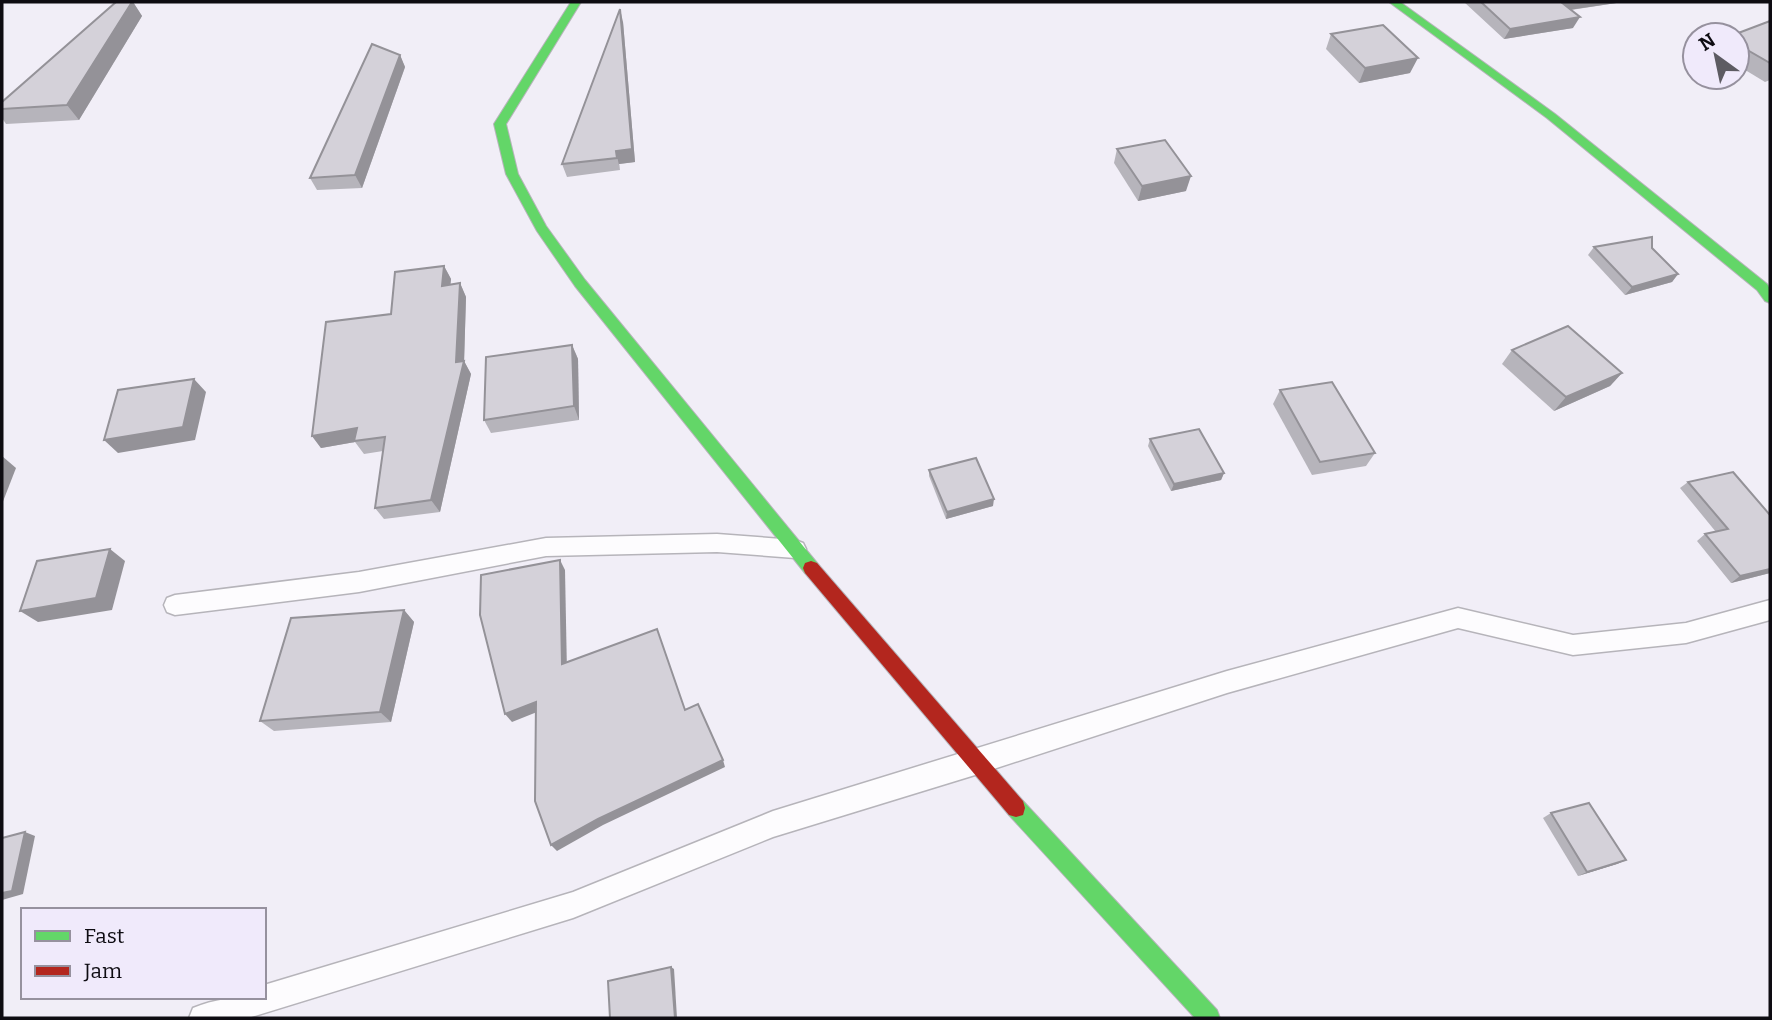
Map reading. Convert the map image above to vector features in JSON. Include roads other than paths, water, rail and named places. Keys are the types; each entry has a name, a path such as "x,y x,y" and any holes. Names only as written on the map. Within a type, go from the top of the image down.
{"street":[{"path":"576,2 500,124 512,174 541,228 580,283 796,550 975,763 1209,1018"},
{"path":"1394,2 1551,117 1762,287 1770,298"}],"lane":[{"path":"176,605 359,582 546,547 717,543 796,550"},
{"path":"266,999 573,905 773,824 975,763 1227,681 1458,618 1573,645 1686,633 1770,610"},
{"path":"203,1018 265,999"}]}
